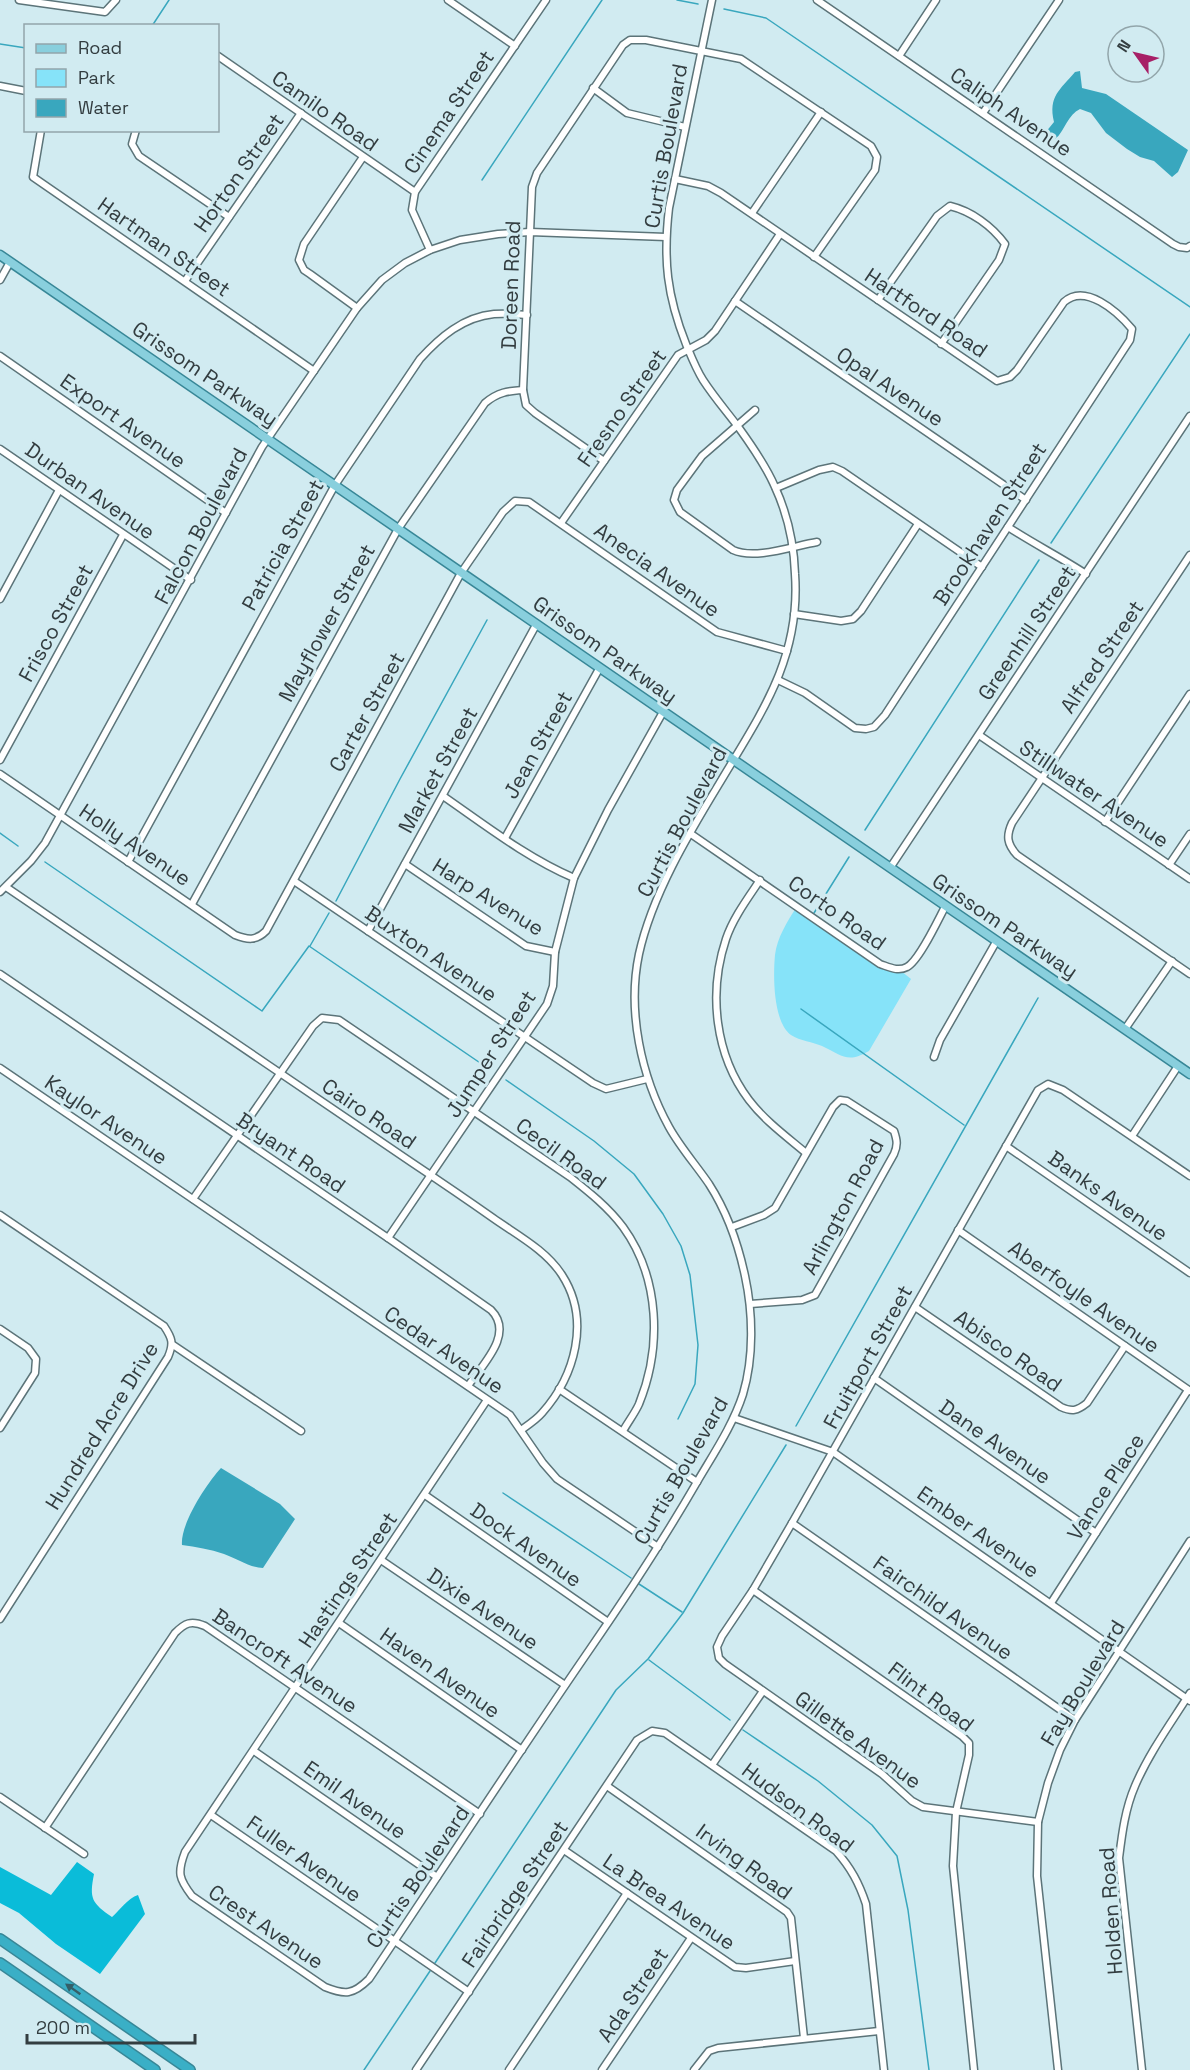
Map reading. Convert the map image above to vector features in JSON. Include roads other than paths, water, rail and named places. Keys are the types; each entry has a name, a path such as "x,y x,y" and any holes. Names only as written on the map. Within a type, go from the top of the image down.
{"highway":[{"path":"0,1939 190,2070"},
{"path":"0,1963 155,2070"}],"main road":[{"name":"Grissom Parkway","path":"0,255 945,908 1190,1074"}],"street":[{"path":"19,0 105,12 116,0"},
{"path":"448,0 515,46"},
{"name":"Cinema Street","path":"430,250 412,210 415,192 546,0"},
{"name":"Curtis Boulevard","path":"352,1992 369,1979 658,1547 734,1418 744,1389 751,1340 750,1304 732,1227 712,1189 670,1129 647,1079 638,1031 635,993 638,959 648,920 664,883 760,717 778,680 787,651 794,614 796,579 793,546 776,488 737,425 701,378 676,317 667,282 666,237 675,179 712,0"},
{"name":"Caliph Avenue","path":"817,0 1179,248 1189,247"},
{"path":"899,56 936,0"},
{"path":"983,113 1059,0"},
{"name":"Doreen Road","path":"523,390 532,187 537,173 623,45 630,40 646,40 700,51"},
{"path":"700,51 741,59 871,146 877,157 875,170 814,257"},
{"name":"Camilo Road","path":"219,57 415,192"},
{"path":"0,86 24,92"},
{"path":"593,88 627,112 685,126"},
{"path":"752,213 821,111"},
{"name":"Horton Street","path":"185,281 301,113"},
{"name":"Hartman Street","path":"41,132 33,177 314,371"},
{"path":"135,132 132,144 139,156 229,217"},
{"path":"357,308 304,270 299,260 304,244 363,157"},
{"name":"Hartford Road","path":"675,179 708,186 752,213 997,381 1010,377 1017,370 1064,302 1070,297 1088,295 1123,319 1132,329"},
{"path":"878,300 937,216 950,206 963,209 996,232 1005,244 999,260 941,344"},
{"name":"Falcon Boulevard","path":"0,892 31,861 45,843 267,439 357,308 382,280 405,263 430,250 460,240 498,234 530,232 666,237"},
{"name":"Fresno Street","path":"561,523 678,355 706,340 715,331 780,234"},
{"path":"0,280 10,262"},
{"name":"Opal Avenue","path":"735,301 1026,500"},
{"name":"Patricia Street","path":"129,862 334,485 420,359 451,330 470,320 494,314 527,315"},
{"name":"Brookhaven Street","path":"778,680 805,693 855,728 874,727 885,715 1130,340 1132,329"},
{"name":"Export Avenue","path":"0,356 226,513"},
{"path":"523,390 526,405 535,413 604,461"},
{"name":"Mayflower Street","path":"192,904 398,529 485,403 494,395 523,390"},
{"path":"755,410 702,456 677,490 674,500 680,512 733,550 741,553 753,554 817,542"},
{"name":"Greenhill Street","path":"890,868 1190,416"},
{"name":"Durban Avenue","path":"0,449 191,580"},
{"path":"776,488 819,470 833,467 982,567"},
{"path":"0,599 59,490"},
{"name":"Anecia Avenue","path":"515,501 529,502 717,632 787,651"},
{"name":"Carter Street","path":"253,940 266,931 461,573 503,512 515,501"},
{"path":"794,614 841,621 853,620 918,524"},
{"path":"1008,527 1039,548 1062,558 1086,574"},
{"name":"Frisco Street","path":"0,760 123,535"},
{"name":"Alfred Street","path":"1190,555 1041,778 1008,832 1007,841 1017,855 1190,974"},
{"name":"Market Street","path":"368,931 536,625"},
{"name":"Jean Street","path":"505,838 599,669"},
{"path":"1106,822 1190,694"},
{"name":"Jumper Street","path":"388,1238 547,1004 553,986 555,952 574,878 608,810 663,712"},
{"name":"Stillwater Avenue","path":"979,735 1190,879"},
{"name":"Holly Avenue","path":"0,774 236,935 253,940"},
{"path":"442,796 549,868 574,878"},
{"name":"Corto Road","path":"691,834 880,964 895,969 907,967 916,959 945,908"},
{"path":"1170,865 1190,834"},
{"name":"Harp Avenue","path":"405,864 526,946 555,952"},
{"path":"732,1227 764,1215 775,1208 806,1153 749,1100 730,1066 720,1038 717,993 719,966 726,938 760,880"},
{"name":"Buxton Avenue","path":"294,881 593,1083 606,1089 647,1079"},
{"name":"Cairo Road","path":"6,886 549,1258 562,1276 576,1310 578,1326 576,1345 570,1366 559,1389 541,1414 521,1430"},
{"path":"934,1057 940,1040 996,942"},
{"path":"1125,1029 1172,961"},
{"name":"Bryant Road","path":"0,974 491,1310 498,1317 501,1333 468,1386"},
{"name":"Cecil Road","path":"281,1073 313,1026 322,1018 330,1017 339,1020 570,1177 598,1199 623,1228 640,1257 649,1284 654,1312 654,1341 649,1372 638,1405 623,1431"},
{"path":"1178,1066 1132,1136 1190,1176"},
{"name":"Kaylor Avenue","path":"0,1068 193,1199"},
{"path":"193,1199 281,1073"},
{"name":"Fruitport Street","path":"717,1647 833,1452 1038,1090 1048,1084 1063,1090 1132,1136"},
{"name":"Arlington Road","path":"750,1304 802,1300 815,1295 894,1154 897,1139 894,1131 847,1101 840,1100 833,1107 806,1153"},
{"name":"Banks Avenue","path":"1006,1146 1190,1273"},
{"name":"Cedar Avenue","path":"193,1199 510,1415 543,1463 557,1479 658,1547"},
{"name":"Hundred Acre Drive","path":"0,1215 164,1326 171,1335 173,1345 168,1357 0,1618"},
{"name":"Aberfoyle Avenue","path":"958,1230 1189,1390"},
{"name":"Abisco Road","path":"915,1307 1070,1411 1078,1410 1087,1403 1125,1346"},
{"path":"0,1329 28,1348 36,1359 35,1373 0,1428"},
{"path":"173,1345 301,1431"},
{"name":"Dane Avenue","path":"874,1378 1096,1533"},
{"path":"559,1389 697,1482"},
{"name":"Vance Place","path":"1051,1603 1189,1390"},
{"name":"Hastings Street","path":"179,1868 185,1852 487,1400"},
{"name":"Ember Avenue","path":"734,1418 833,1452 1189,1698"},
{"name":"Dock Avenue","path":"425,1495 609,1622"},
{"name":"Fairchild Avenue","path":"792,1523 1075,1720"},
{"name":"Fay Boulevard","path":"1058,2070 1037,1876 1038,1822 1060,1749 1075,1720 1190,1541"},
{"name":"Dixie Avenue","path":"381,1560 565,1685"},
{"name":"Flint Road","path":"753,1590 969,1743 969,1755 956,1812 953,1866 974,2070"},
{"name":"Bancroft Avenue","path":"45,1828 168,1643 183,1624 190,1622 205,1626 480,1814"},
{"name":"Haven Avenue","path":"339,1623 522,1750"},
{"name":"Gillette Avenue","path":"717,1647 718,1658 725,1664 882,1774 912,1801 923,1807 1038,1822"},
{"path":"712,1764 763,1691"},
{"name":"Holden Road","path":"1142,2070 1119,1858 1123,1824 1134,1787 1148,1760 1189,1698"},
{"name":"Hudson Road","path":"641,1736 651,1731 665,1733 836,1851 849,1866 859,1882 866,1904 884,2070"},
{"name":"Fairbridge Street","path":"416,2070 641,1736"},
{"name":"Emil Avenue","path":"254,1751 437,1877"},
{"name":"Irving Road","path":"607,1786 787,1912 791,1918 804,2038"},
{"path":"0,1797 84,1854"},
{"name":"Fuller Avenue","path":"211,1815 469,1992"},
{"name":"La Brea Avenue","path":"564,1850 735,1967 746,1968 795,1961"},
{"name":"Crest Avenue","path":"179,1868 182,1883 192,1896 325,1987 341,1994 352,1992"},
{"path":"509,2070 627,1893"},
{"name":"Ada Street","path":"602,2070 691,1938"},
{"path":"694,2070 709,2051 804,2038 879,2031"}],"water":[{"path":"1080,71 1082,88 1106,94 1188,150 1178,172 1172,177 1154,161 1140,157 1127,149 1106,133 1091,113 1080,109 1070,118 1056,139 1049,140 1045,133 1054,122 1054,100 1060,89 1075,72"},
{"path":"221,1468 280,1504 295,1519 263,1568 214,1551 182,1545 185,1526 190,1515 202,1493"}],"waterway":[{"path":"153,24 169,0"},
{"path":"482,180 602,0"},
{"path":"677,0 698,4"},
{"path":"724,9 766,18 1190,307"},
{"path":"0,44 24,48"},
{"path":"1051,543 1190,334"},
{"path":"865,830 1039,560"},
{"path":"336,901 487,620"},
{"path":"0,833 18,846"},
{"path":"814,913 849,857"},
{"path":"45,862 262,1011 309,946 489,1069"},
{"path":"310,946 329,913"},
{"path":"796,1426 1038,998"},
{"path":"801,1009 964,1125"},
{"path":"506,1080 594,1141 634,1174 663,1214 681,1246 690,1275 698,1345 695,1384 678,1419"},
{"path":"435,1963 616,1690 648,1659 683,1613 786,1445"},
{"path":"503,1493 631,1578"},
{"path":"639,1584 682,1612"},
{"path":"649,1660 730,1720"},
{"path":"743,1730 818,1781 872,1825 897,1856 908,1910 929,2070"},
{"path":"364,2070 430,1971"}]}
